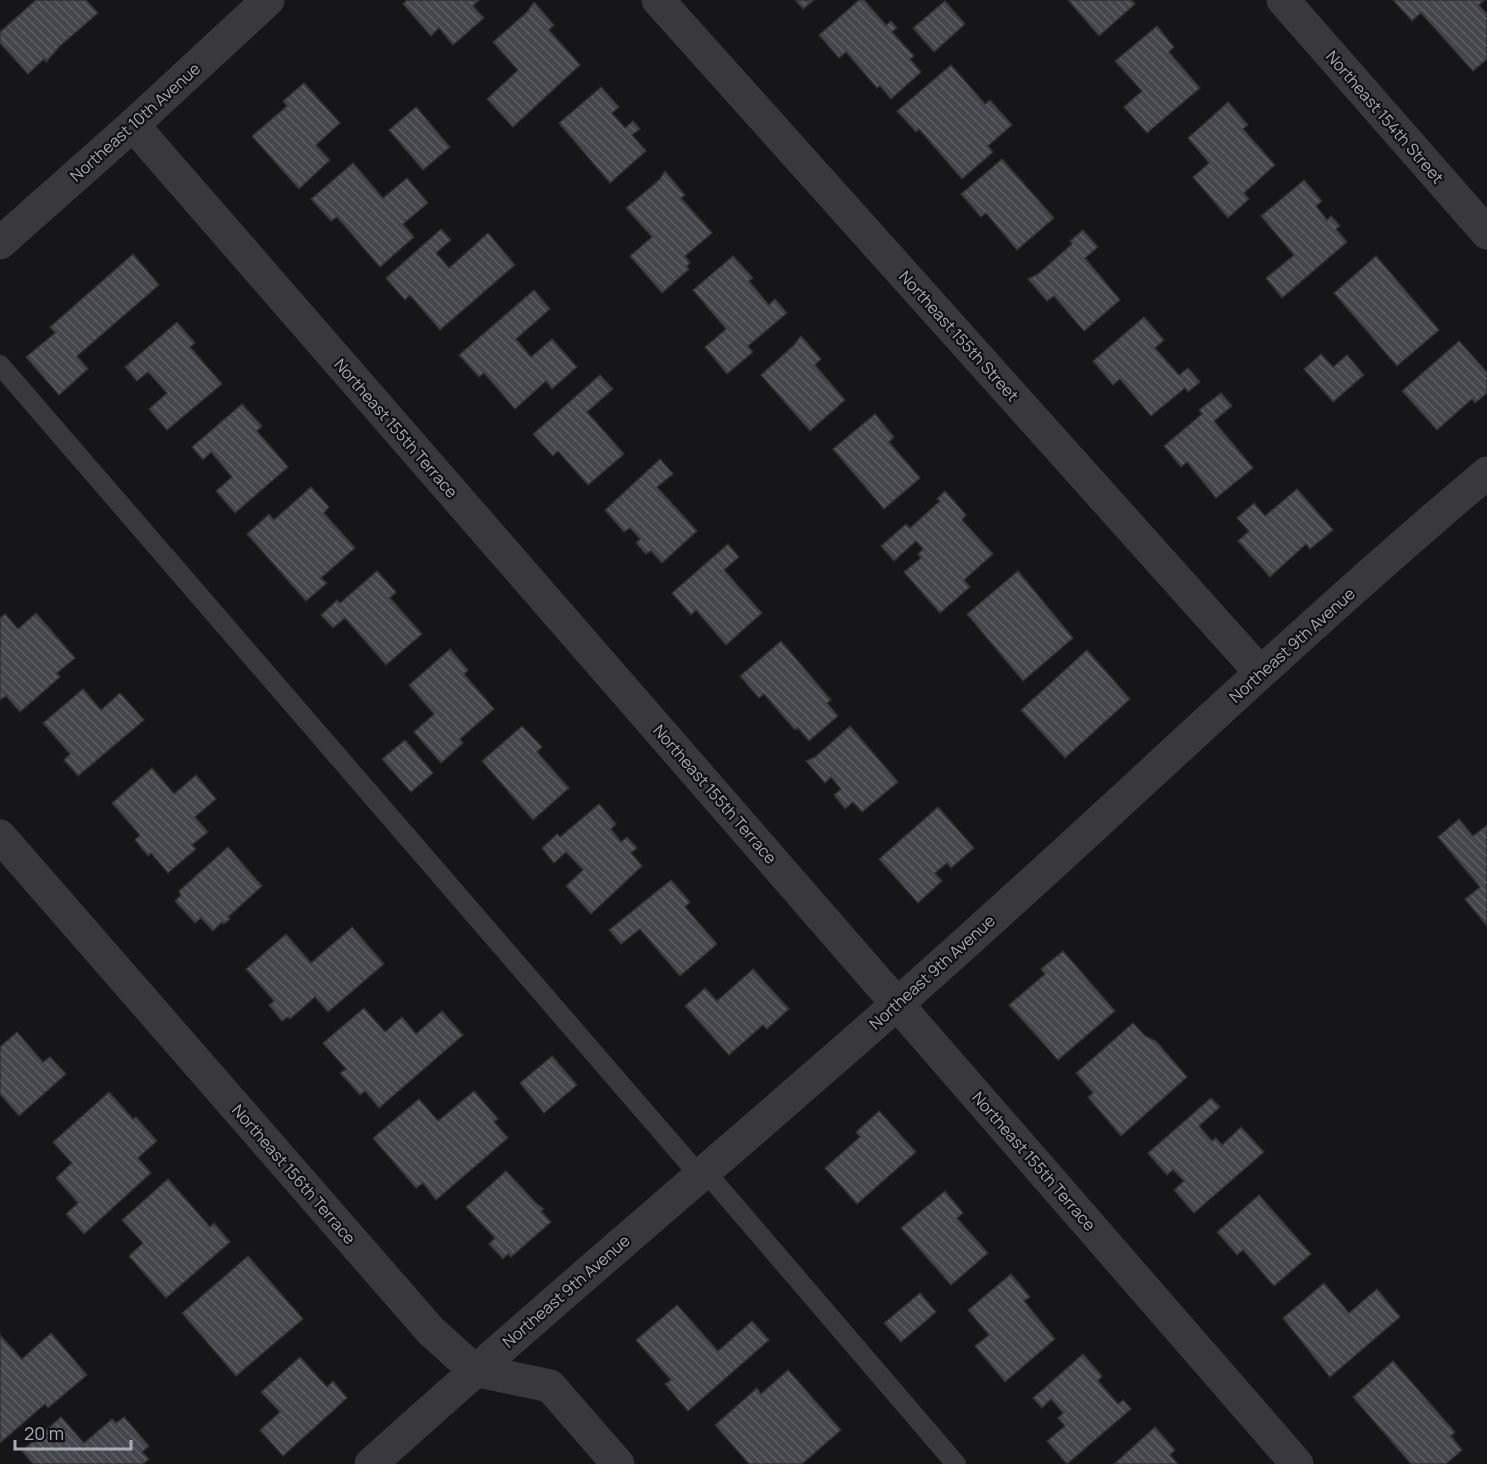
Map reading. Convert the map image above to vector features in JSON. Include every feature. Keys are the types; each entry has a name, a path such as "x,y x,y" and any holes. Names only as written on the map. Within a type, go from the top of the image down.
{"street":[{"name":"Northeast 10th Avenue","path":"0,243 133,125 268,0"},
{"name":"Northeast 155th Street","path":"658,0 1260,672"},
{"name":"Northeast 154th Street","path":"1283,0 1487,233"},
{"name":"Northeast 155th Terrace","path":"133,125 1297,1464"},
{"name":"Northeast 9th Avenue","path":"371,1464 474,1370 898,1004 1260,672 1487,473"},
{"name":"Northeast 156th Terrace","path":"0,836 430,1330 474,1370"},
{"path":"474,1370 550,1386 618,1464"}],"lane":[{"path":"0,365 956,1464"}],"building":[{"path":"36,0 86,0 98,13 60,46 46,62 44,59 28,74 0,43 0,32"},
{"path":"407,0 479,0 473,6 484,18 453,45 439,28 431,36 403,4"},
{"path":"795,0 814,0 803,9"},
{"path":"859,0 864,0 886,25 891,21 897,28 892,32 914,56 910,59 921,72 891,99 880,86 877,88 846,52 839,58 819,35"},
{"path":"1068,0 1131,0 1135,4 1099,36"},
{"path":"1393,0 1485,0 1479,5 1487,14 1487,59 1473,71 1421,13 1412,21"},
{"path":"945,1 965,24 934,52 913,28"},
{"path":"534,2 554,25 549,30 580,65 513,127 487,99 518,70 493,42 527,12"},
{"path":"1157,26 1174,47 1169,52 1200,88 1147,133 1124,107 1142,91 1115,61"},
{"path":"951,65 985,104 990,100 1012,125 988,146 993,152 962,179 919,129 916,132 897,111"},
{"path":"304,83 340,123 316,145 330,160 299,189 252,136 287,106 283,101"},
{"path":"601,87 619,107 612,113 625,128 633,121 640,129 632,135 646,151 610,183 559,123"},
{"path":"1228,102 1248,125 1243,129 1275,165 1244,193 1249,199 1228,218 1193,177 1209,163 1188,138"},
{"path":"416,107 450,147 423,170 389,130"},
{"path":"1002,159 1054,218 1017,250 986,213 981,217 961,194"},
{"path":"353,163 383,198 407,178 428,203 403,224 414,237 380,267 337,217 331,221 311,199"},
{"path":"665,171 685,195 681,198 712,233 685,256 690,263 687,266 689,269 662,293 630,256 652,237 626,208 660,179"},
{"path":"1304,180 1322,201 1316,206 1327,220 1331,216 1336,221 1340,226 1336,229 1347,242 1282,298 1266,278 1294,255 1261,216"},
{"path":"441,229 451,240 436,253 449,268 488,233 515,265 440,330 410,295 405,300 386,278"},
{"path":"1083,230 1098,247 1085,258 1120,300 1084,331 1054,296 1047,301 1028,279 1038,274 1072,244 1070,241"},
{"path":"133,254 159,285 77,356 88,369 59,395 26,357 55,333 50,327"},
{"path":"733,256 753,278 749,281 769,305 775,299 787,313 748,346 753,352 727,374 705,347 726,329 693,290"},
{"path":"1376,256 1439,330 1397,366 1334,293"},
{"path":"534,290 550,309 516,339 531,357 552,339 577,367 552,389 546,381 515,409 484,373 479,377 459,355"},
{"path":"1144,317 1164,340 1155,348 1179,375 1188,368 1200,382 1188,392 1185,388 1151,416 1120,379 1113,385 1093,361"},
{"path":"177,322 195,343 190,347 222,384 167,430 149,409 167,393 148,372 137,381 125,367"},
{"path":"801,336 821,359 815,365 845,400 810,431 761,375"},
{"path":"1459,341 1487,372 1487,393 1475,403 1472,399 1437,430 1402,391"},
{"path":"1321,354 1333,367 1347,355 1364,375 1333,402 1304,369"},
{"path":"600,375 613,389 587,412 624,454 588,485 558,451 553,456 533,434"},
{"path":"1221,393 1232,406 1214,421 1253,468 1216,498 1187,462 1181,467 1164,446 1202,414 1199,410"},
{"path":"242,404 262,426 257,431 288,467 235,513 216,491 232,477 211,452 203,460 192,447"},
{"path":"875,414 894,437 889,442 920,478 884,509 833,449"},
{"path":"660,459 673,474 657,487 697,531 662,563 651,551 646,554 636,543 640,539 630,528 624,532 605,510"},
{"path":"311,487 329,507 324,513 355,548 321,578 327,583 306,601 247,534 269,514 274,520"},
{"path":"1297,489 1333,530 1310,549 1306,544 1270,577 1238,541 1249,531 1237,518 1254,503 1265,516"},
{"path":"945,491 966,515 962,520 993,554 964,580 970,587 940,613 904,572 921,558 918,554 923,549 916,541 894,561 881,546 906,524 910,528 940,501 937,499"},
{"path":"728,544 739,557 724,570 762,613 726,645 696,610 691,615 672,593"},
{"path":"377,571 396,592 390,598 422,634 386,665 345,618 333,628 321,615 337,600 340,603"},
{"path":"1018,571 1073,638 1023,681 967,614"},
{"path":"36,613 75,658 57,673 60,677 20,712 6,696 0,700 0,618 5,614 18,629"},
{"path":"781,641 831,700 827,703 838,716 809,741 798,728 795,730 764,694 759,698 740,676"},
{"path":"450,649 468,670 464,674 494,709 460,739 463,743 441,763 414,732 434,714 409,685"},
{"path":"1087,650 1130,699 1065,758 1021,710"},
{"path":"83,689 101,710 120,693 144,720 78,776 64,760 70,754 43,723"},
{"path":"522,726 542,747 537,752 569,788 533,820 482,761"},
{"path":"850,726 898,782 862,812 853,802 845,809 834,795 841,789 831,777 825,783 806,761 815,757"},
{"path":"405,740 433,773 411,792 382,759"},
{"path":"152,768 174,794 196,775 216,799 195,817 208,832 192,845 196,849 168,873 151,853 148,856 135,840 140,835 112,803"},
{"path":"599,804 616,824 611,829 621,842 627,837 637,848 631,853 642,866 591,914 566,886 583,870 566,852 554,863 542,848 557,834 560,837"},
{"path":"938,807 974,848 951,868 947,863 935,873 942,881 918,903 879,859"},
{"path":"1459,819 1473,836 1487,825 1487,926 1465,899 1480,887 1438,837"},
{"path":"228,847 262,886 228,917 230,919 224,924 222,922 213,931 201,918 195,923 175,901 181,895 179,891"},
{"path":"671,880 690,902 685,907 717,944 680,976 640,929 621,944 609,930"},
{"path":"352,927 384,964 328,1012 315,997 290,1019 288,1017 282,1021 269,1005 274,1001 246,969 286,934 311,963"},
{"path":"1063,951 1115,1011 1058,1060 1009,1005 1045,974 1041,969"},
{"path":"753,969 789,1009 767,1029 763,1025 729,1055 685,1006 705,988 717,1001"},
{"path":"364,1008 385,1032 402,1017 416,1034 442,1011 463,1035 379,1108 365,1091 360,1095 340,1073 346,1069 323,1043"},
{"path":"1133,1023 1145,1036 1156,1041 1187,1077 1121,1136 1088,1097 1093,1093 1076,1073"},
{"path":"17,1032 43,1062 50,1057 66,1074 19,1116 0,1094 0,1047"},
{"path":"552,1056 577,1085 544,1113 520,1083"},
{"path":"474,1091 498,1119 494,1122 508,1138 436,1200 423,1183 416,1188 373,1138 419,1099 438,1121"},
{"path":"109,1092 157,1141 138,1158 151,1173 84,1234 66,1214 78,1203 56,1178 72,1163 53,1142"},
{"path":"1211,1098 1220,1107 1199,1126 1212,1141 1216,1138 1222,1145 1241,1127 1264,1152 1194,1213 1174,1190 1184,1181 1173,1170 1167,1175 1148,1153"},
{"path":"879,1111 916,1152 857,1204 825,1168 860,1137 856,1132"},
{"path":"506,1171 544,1209 541,1211 551,1222 511,1257 508,1254 503,1259 489,1244 495,1238 466,1207"},
{"path":"168,1179 210,1227 214,1223 230,1242 166,1298 129,1256 143,1243 122,1220"},
{"path":"945,1191 963,1213 957,1218 988,1253 951,1285 901,1228"},
{"path":"1259,1195 1311,1254 1274,1286 1243,1250 1237,1255 1217,1232"},
{"path":"248,1256 303,1319 236,1376 182,1313"},
{"path":"1011,1274 1030,1297 1024,1301 1055,1339 1005,1382 975,1346 989,1335 968,1310"},
{"path":"1324,1283 1349,1313 1377,1289 1400,1317 1330,1377 1283,1318"},
{"path":"920,1293 936,1312 901,1342 884,1323"},
{"path":"677,1305 718,1351 752,1321 769,1340 688,1411 665,1384 671,1380 636,1340"},
{"path":"51,1333 87,1375 48,1408 45,1404 0,1443 0,1335 22,1359"},
{"path":"1083,1354 1102,1376 1098,1381 1118,1404 1123,1400 1131,1409 1067,1464 1047,1441 1065,1426 1058,1418 1063,1413 1051,1399 1042,1408 1033,1398"},
{"path":"300,1357 327,1387 333,1381 347,1398 283,1456 260,1430 280,1412 261,1392"},
{"path":"1393,1361 1455,1432 1451,1436 1462,1450 1446,1464 1411,1464 1353,1397"},
{"path":"788,1370 841,1430 802,1464 749,1464 715,1425 757,1388 761,1394"},
{"path":"61,1417 84,1443 112,1419 116,1423 124,1417 149,1446 142,1452 149,1459 143,1464 33,1464 22,1451"},
{"path":"1155,1427 1175,1450 1170,1455 1178,1464 1114,1464"}]}
